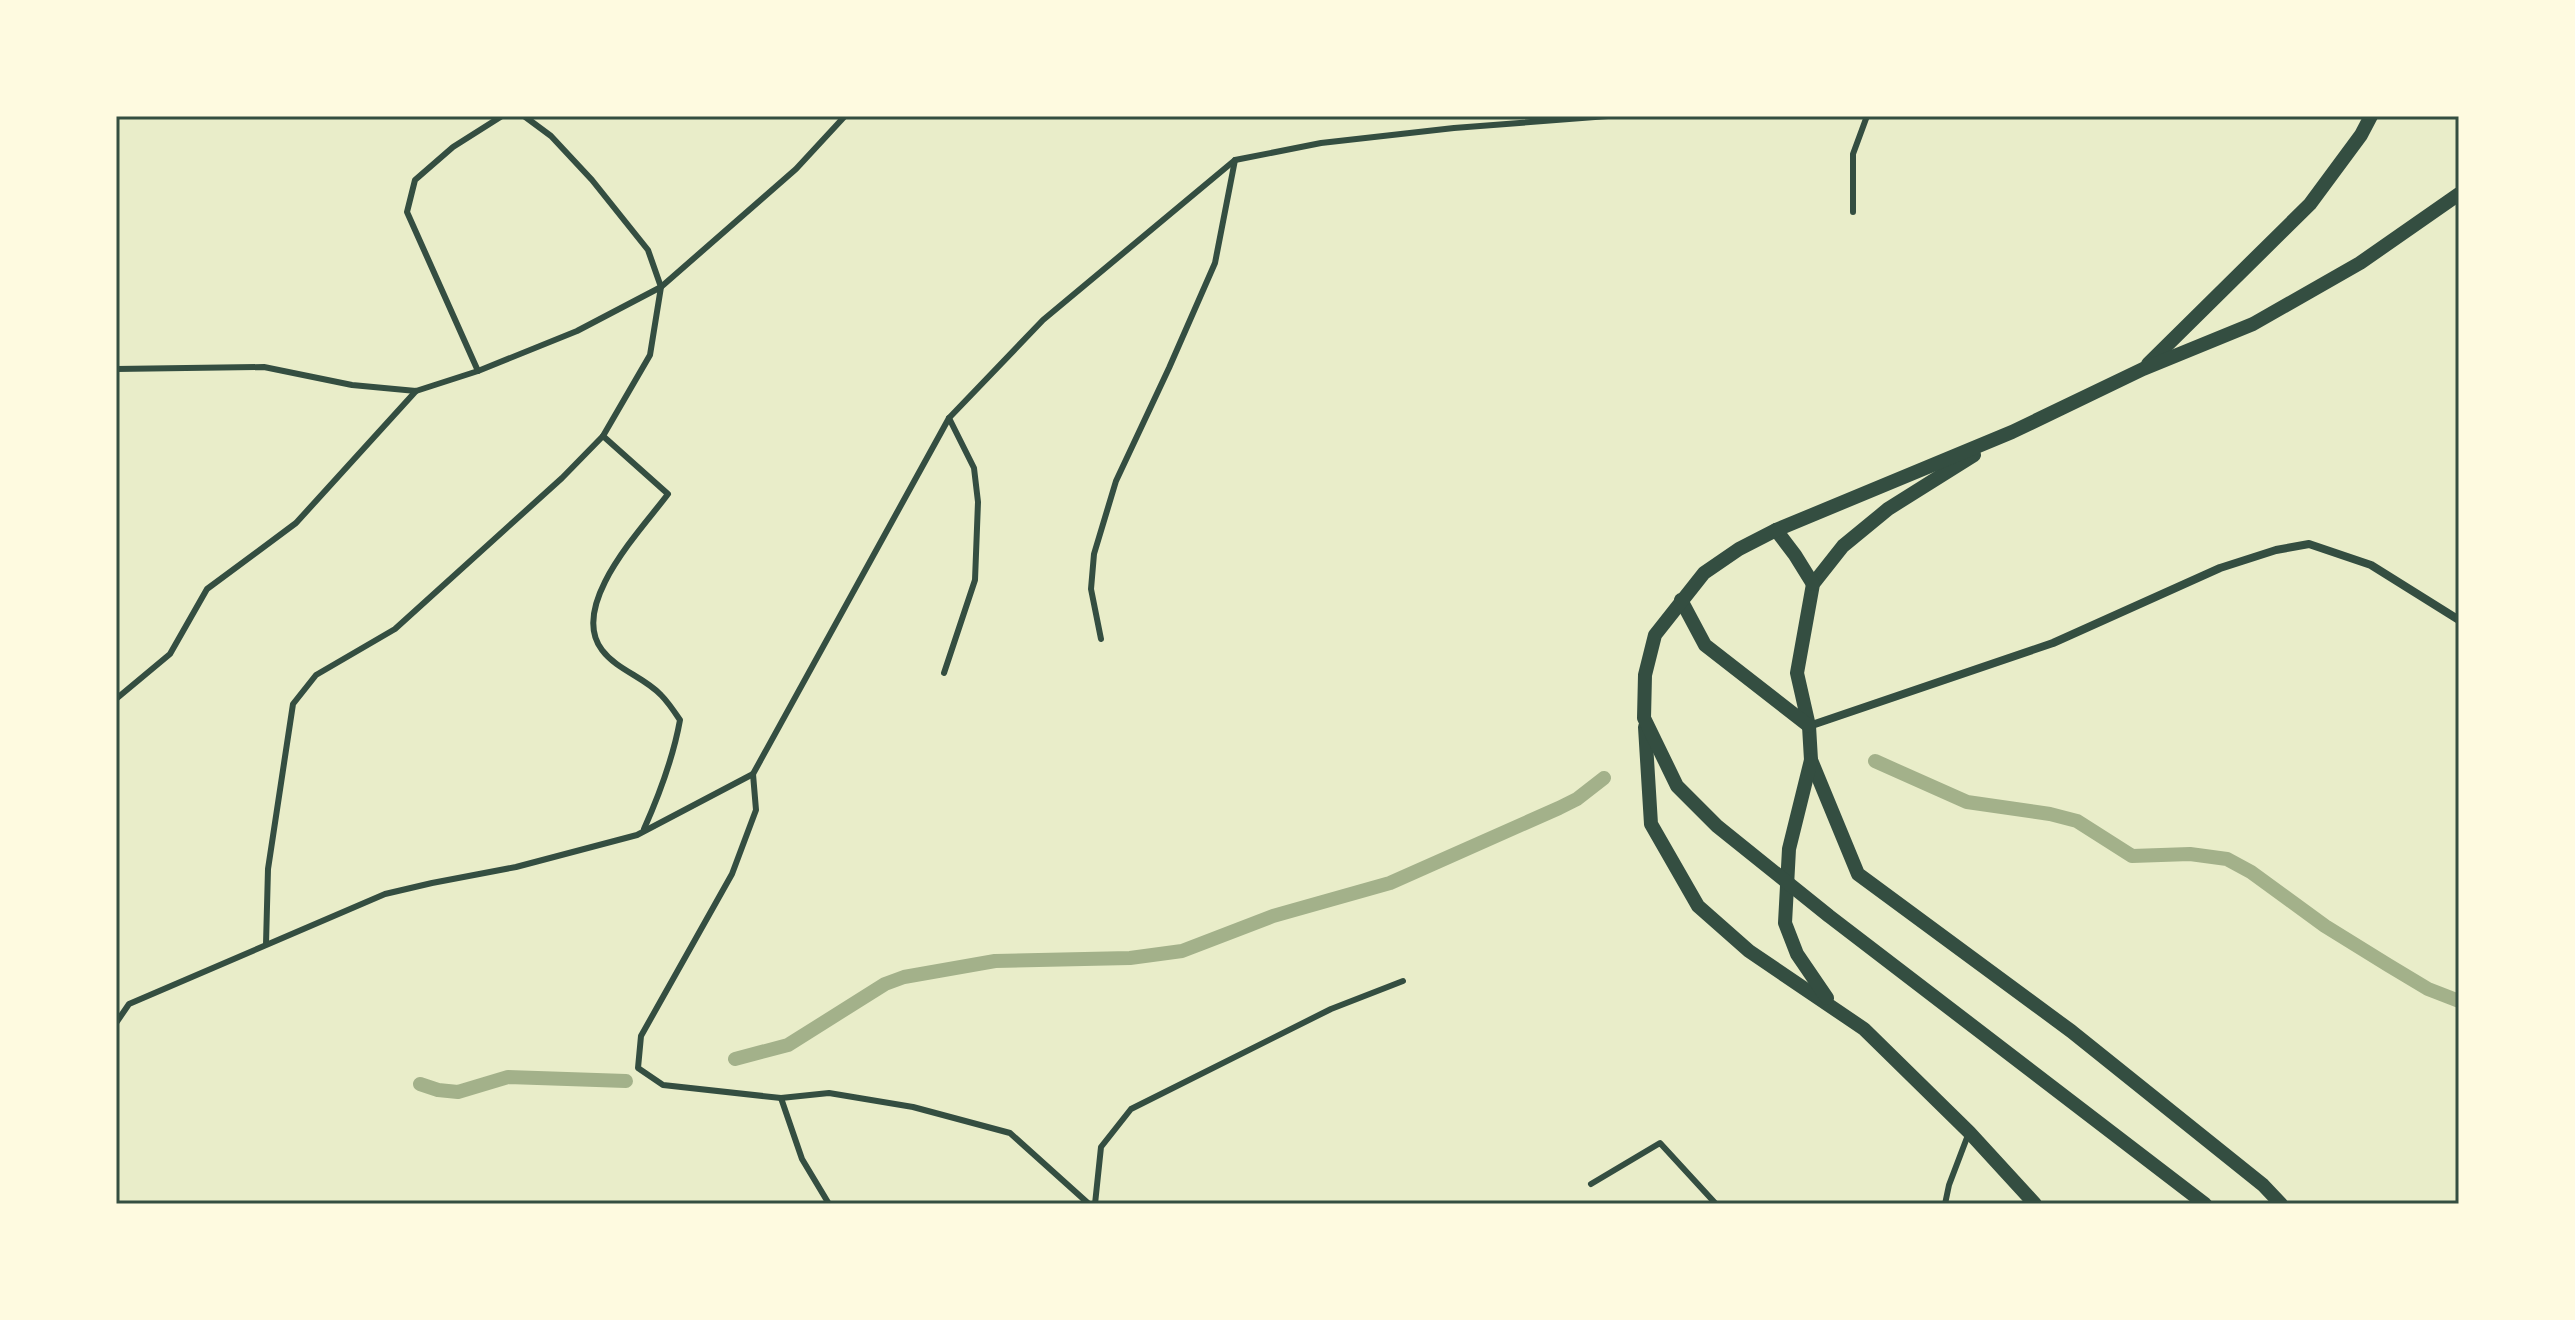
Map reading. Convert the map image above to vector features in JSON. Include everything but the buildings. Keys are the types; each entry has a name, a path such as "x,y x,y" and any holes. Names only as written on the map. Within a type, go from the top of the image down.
{"street":[{"path":"2143,369 2310,204 2361,135 2371,116"},
{"path":"2035,1204 1969,1132 1864,1029 1749,951 1698,906 1651,824 1644,718 1645,675 1655,635 1704,573 1739,549 1776,530 2012,432 2143,369 2253,324 2360,263 2459,194"},
{"path":"1831,1005 1797,954 1785,923 1789,849 1811,760 1809,726 1797,673 1813,584 1843,546 1888,509 2012,432"},
{"path":"1776,530 1813,584"},
{"path":"1809,726 2053,643 2220,568 2276,550 2309,544 2371,565 2459,620"},
{"path":"1681,600 1705,645 1809,726"},
{"path":"1644,718 1677,786 1717,826 1829,916 2205,1204"},
{"path":"1811,760 1858,874 2071,1031 2263,1185 2281,1204"}],"lane":[{"path":"478,371 407,212 415,180 453,147 502,116"},
{"path":"266,944 268,869 293,704 316,675 395,629 422,606 603,436 650,355 661,287 648,250 551,136 524,116"},
{"path":"116,369 264,367 352,385 416,391 478,371 577,331 661,287 796,169 845,116"},
{"path":"1089,1204 1010,1133 913,1107 829,1093 781,1098 663,1085 638,1068 641,1036 732,874 756,810 753,774 949,418 1043,320 1235,160 1321,143 1454,128 1608,116"},
{"path":"1853,212 1853,154 1867,116"},
{"path":"1101,639 1091,589 1094,554 1116,481 1215,263 1235,160"},
{"path":"116,699 170,654 207,589 296,523 416,391"},
{"path":"944,673 975,580 978,502 974,468 949,418"},
{"path":"603,436 668,494 607,576 593,611 594,633 601,649 617,664 660,693 680,720 666,779 644,831"},
{"path":"116,1023 129,1004 385,894 516,867 644,831 753,774"},
{"path":"1095,1204 1101,1147 1131,1109 1331,1009 1403,981"},
{"path":"781,1098 802,1159 829,1204"},
{"path":"1945,1204 1969,1132"},
{"path":"1591,1184 1660,1143 1716,1204"}],"waterway":[{"path":"1875,761 1967,802 2077,821 2132,856 2190,854 2227,859 2388,965 2428,989 2459,1001"},
{"path":"735,1059 788,1045 885,984 904,977 995,961 1130,958 1182,951 1273,916 1390,883 1559,808 1577,799 1604,778"},
{"path":"420,1084 458,1092 508,1077 626,1081"}]}
